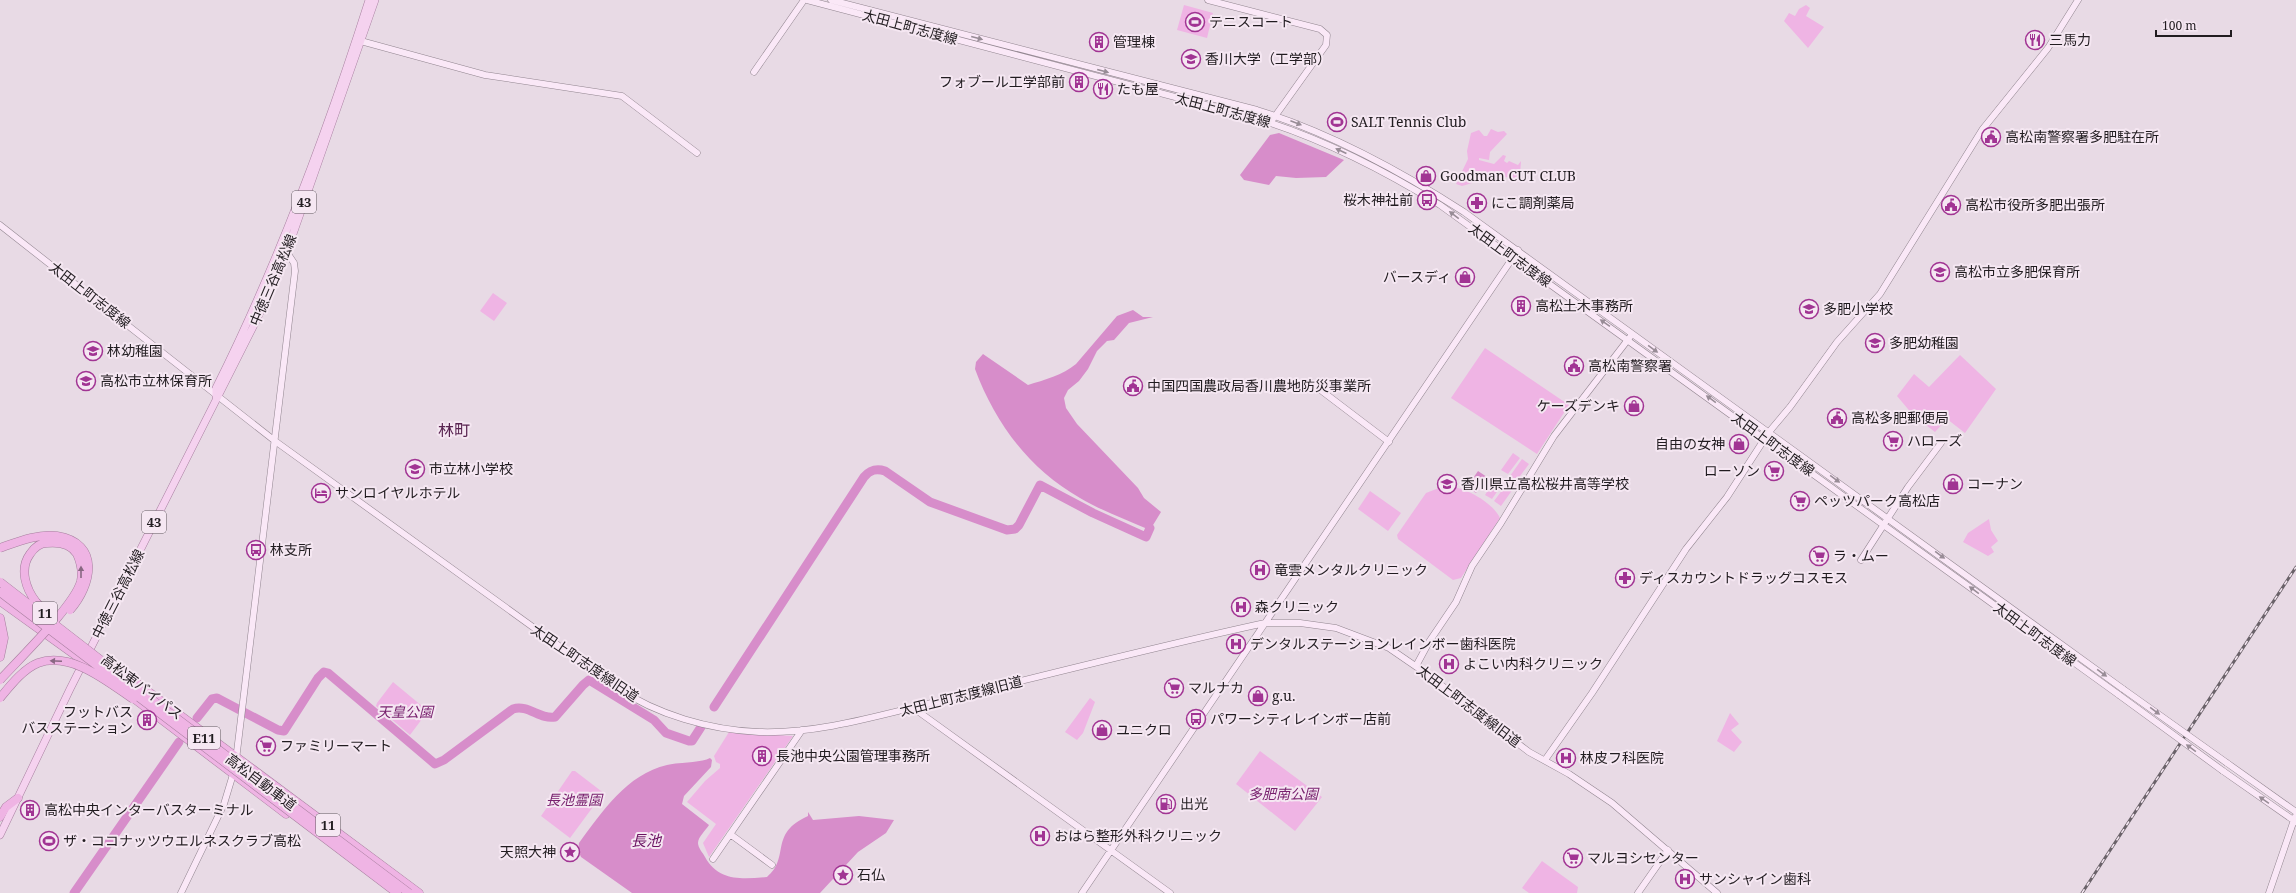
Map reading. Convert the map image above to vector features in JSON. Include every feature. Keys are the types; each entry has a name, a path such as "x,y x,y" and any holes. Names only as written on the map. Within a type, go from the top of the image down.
{"highway":[{"path":"0,548 44,536 57,536 71,540 81,548 87,558 89,570 88,583 72,607 0,686"},
{"path":"0,680 68,604 80,582 82,573 80,562 75,552 67,546 56,542 43,543 36,547 27,558 24,572 27,585 50,620"},
{"name":"高松東バイパス","path":"0,580 236,758 419,893"},
{"name":"高松自動車道","path":"0,580 50,620 409,893"},
{"name":"高松自動車道","path":"0,592 397,893"},
{"name":"高松東バイパス","path":"0,601 84,661 391,893"},
{"path":"0,618 4,638 0,657"},
{"path":"0,698 16,681 37,663 46,661 61,661 80,667 105,680 206,748"},
{"path":"0,817 6,807 18,798"}],"main road":[{"name":"中徳三谷高松線","path":"0,835 84,661 216,396 222,391 286,252 358,40 369,0"},
{"name":"中徳三谷高松線","path":"216,396 216,388 252,315 282,245 358,40 375,0"}],"street":[{"path":"754,72 804,0"},
{"name":"太田上町志度線","path":"808,0 1272,123 1314,139 1407,185 1440,205 1560,292 1630,336 1769,432 2296,813"},
{"name":"太田上町志度線","path":"831,0 1274,116 1331,138 1411,179 1464,212 1518,250 1765,439 2295,822"},
{"path":"1208,0 1320,29 1327,35 1326,45 1274,116 1272,123"},
{"path":"1545,760 1592,693 1686,549 1727,497 1769,432 1790,407 1837,342 1880,294 1982,130 2048,48 2078,0"},
{"path":"358,40 485,75 622,96 697,153"},
{"name":"太田上町志度線","path":"0,225 216,396"},
{"path":"181,893 225,802 236,758 243,711 295,271 294,263 282,245"},
{"path":"1082,893 1518,250"},
{"path":"1560,292 1565,286"},
{"path":"1416,666 1429,642 1456,602 1472,566 1501,523 1554,436 1630,336"},
{"path":"1310,382 1389,442"},
{"name":"太田上町志度線旧道","path":"216,396 275,441 620,690 668,713 707,725 760,732 802,730 912,707 1265,623 1300,623 1336,628 1389,648 1416,666 1529,752 1545,760 1612,803 1717,893"},
{"path":"1861,560 1888,517 1941,443"},
{"path":"912,707 1170,893"},
{"path":"712,859 802,730"},
{"path":"2269,893 2295,822 2296,813"},
{"path":"730,834 772,865"},
{"path":"1638,893 1668,850"}],"green space":[{"name":"テニスコート","path":"1184,5 1213,13 1207,38 1177,30"},
{"path":"1806,5 1810,8 1806,16 1824,27 1808,48 1784,21 1789,13 1795,16 1799,9"},
{"path":"1491,129 1498,132 1504,131 1507,134 1490,152 1489,160 1479,158 1479,160 1494,164 1503,155 1506,156 1504,161 1507,163 1509,161 1518,165 1521,161 1520,176 1515,178 1489,178 1462,186 1456,184 1468,159 1467,151 1471,133 1479,130 1484,136 1487,136"},
{"path":"493,293 507,303 494,321 480,311"},
{"path":"1485,348 1569,405 1537,454 1451,398"},
{"path":"1960,355 1996,389 1965,433 1947,419 1935,432 1913,415 1897,396 1914,374 1929,387"},
{"path":"1513,453 1520,458 1508,474 1501,470"},
{"path":"1522,459 1529,464 1517,480 1510,476"},
{"path":"1496,478 1503,483 1492,499 1485,495"},
{"path":"1506,485 1513,489 1501,506 1494,501"},
{"path":"1444,486 1459,488 1475,495 1490,506 1500,518 1461,578 1453,580 1398,539 1397,535 1426,493"},
{"path":"1370,491 1401,513 1388,531 1358,509"},
{"path":"1989,519 1991,530 1998,541 1991,547 1994,552 1988,556 1963,542 1968,533"},
{"name":"天皇公園","path":"393,682 428,711 410,735 376,706"},
{"path":"1090,698 1095,702 1083,733 1077,740 1065,732"},
{"path":"1730,713 1739,724 1731,730 1742,742 1734,752 1717,741"},
{"path":"729,732 793,736 709,857 703,843 716,824 687,802 705,781 720,768 720,764 716,762 714,756"},
{"name":"多肥南公園","path":"1260,751 1322,797 1295,831 1236,784"},
{"name":"長池霊園","path":"572,771 575,771 605,794 601,796 570,838 541,816"},
{"path":"1542,861 1578,887 1577,893 1529,893 1522,888"}],"water":[{"path":"1279,133 1344,160 1326,177 1296,178 1276,176 1269,185 1244,180 1240,175 1270,135"},
{"path":"1133,310 1143,317 1153,317 1129,323 1114,340 1107,341 1097,351 1088,369 1079,381 1068,390 1064,398 1066,408 1077,424 1138,488 1144,498 1161,512 1150,530 1088,503 1045,473 1016,443 1004,426 983,389 975,369 976,362 983,354 1028,385 1053,377 1076,364 1117,316"},
{"path":"1478,471 1487,477 1476,493 1467,487"},
{"name":"長池","path":"710,758 712,760 711,767 684,796 682,804 709,825 699,838 698,845 711,865 724,875 741,878 767,877 778,862 784,838 788,830 808,816 808,812 813,820 859,816 894,820 886,833 858,852 820,893 632,893 581,857 578,850 579,843 606,807 628,785 653,770 667,765 701,761"}],"waterway":[{"path":"714,707 864,477 871,471 885,471 930,502 1007,530 1015,529 1019,525 1040,485 1093,513 1146,537 1150,528"},
{"path":"197,718 212,699 217,698 278,730 284,731 318,678 324,672 328,673 435,764 444,760 513,709 524,709 544,716 555,717 589,680 654,720 666,733 692,741 701,727"},
{"path":"74,893 179,742"}],"railway":[{"path":"2082,893 2296,567"}],"place":[{"name":"テニスコート","path":"1195,22"},
{"name":"三馬力","path":"2035,40"},
{"name":"管理棟","path":"1099,42"},
{"name":"香川大学（工学部）","path":"1191,59"},
{"name":"フォブール工学部前","path":"1079,82"},
{"name":"たも屋","path":"1103,89"},
{"name":"SALT Tennis Club","path":"1337,122"},
{"name":"高松南警察署多肥駐在所","path":"1991,137"},
{"name":"Goodman CUT CLUB","path":"1426,176"},
{"name":"桜木神社前","path":"1427,200"},
{"name":"にこ調剤薬局","path":"1477,203"},
{"name":"高松市役所多肥出張所","path":"1951,205"},
{"name":"高松市立多肥保育所","path":"1940,272"},
{"name":"バースディ","path":"1465,277"},
{"name":"高松土木事務所","path":"1521,306"},
{"name":"多肥小学校","path":"1809,309"},
{"name":"多肥幼稚園","path":"1875,343"},
{"name":"林幼稚園","path":"93,351"},
{"name":"高松南警察署","path":"1574,366"},
{"name":"高松市立林保育所","path":"86,381"},
{"name":"中国四国農政局香川農地防災事業所","path":"1133,386"},
{"name":"ケーズデンキ","path":"1634,406"},
{"name":"高松多肥郵便局","path":"1837,418"},
{"name":"ハローズ","path":"1893,441"},
{"name":"自由の女神","path":"1739,444"},
{"name":"市立林小学校","path":"415,469"},
{"name":"ローソン","path":"1774,471"},
{"name":"香川県立高松桜井高等学校","path":"1447,484"},
{"name":"コーナン","path":"1953,484"},
{"name":"サンロイヤルホテル","path":"321,493"},
{"name":"ペッツパーク高松店","path":"1800,501"},
{"name":"林支所","path":"256,550"},
{"name":"ラ・ムー","path":"1819,556"},
{"name":"竜雲メンタルクリニック","path":"1260,570"},
{"name":"ディスカウントドラッグコスモス","path":"1625,578"},
{"name":"森クリニック","path":"1241,607"},
{"name":"デンタルステーションレインボー歯科医院","path":"1236,644"},
{"name":"よこい内科クリニック","path":"1449,664"},
{"name":"マルナカ","path":"1174,688"},
{"name":"g.u.","path":"1258,696"},
{"name":"パワーシティレインボー店前","path":"1196,719"},
{"name":"フットバス バスステーション","path":"147,720"},
{"name":"ユニクロ","path":"1102,730"},
{"name":"ファミリーマート","path":"266,746"},
{"name":"長池中央公園管理事務所","path":"762,756"},
{"name":"林皮フ科医院","path":"1566,758"},
{"name":"出光","path":"1166,804"},
{"name":"高松中央インターバスターミナル","path":"30,810"},
{"name":"おはら整形外科クリニック","path":"1040,836"},
{"name":"ザ・ココナッツウエルネスクラブ高松","path":"49,841"},
{"name":"天照大神","path":"570,852"},
{"name":"マルヨシセンター","path":"1573,858"},
{"name":"石仏","path":"843,875"},
{"name":"サンシャイン歯科","path":"1685,879"}],"district":[{"name":"林町","path":"454,430"}]}
